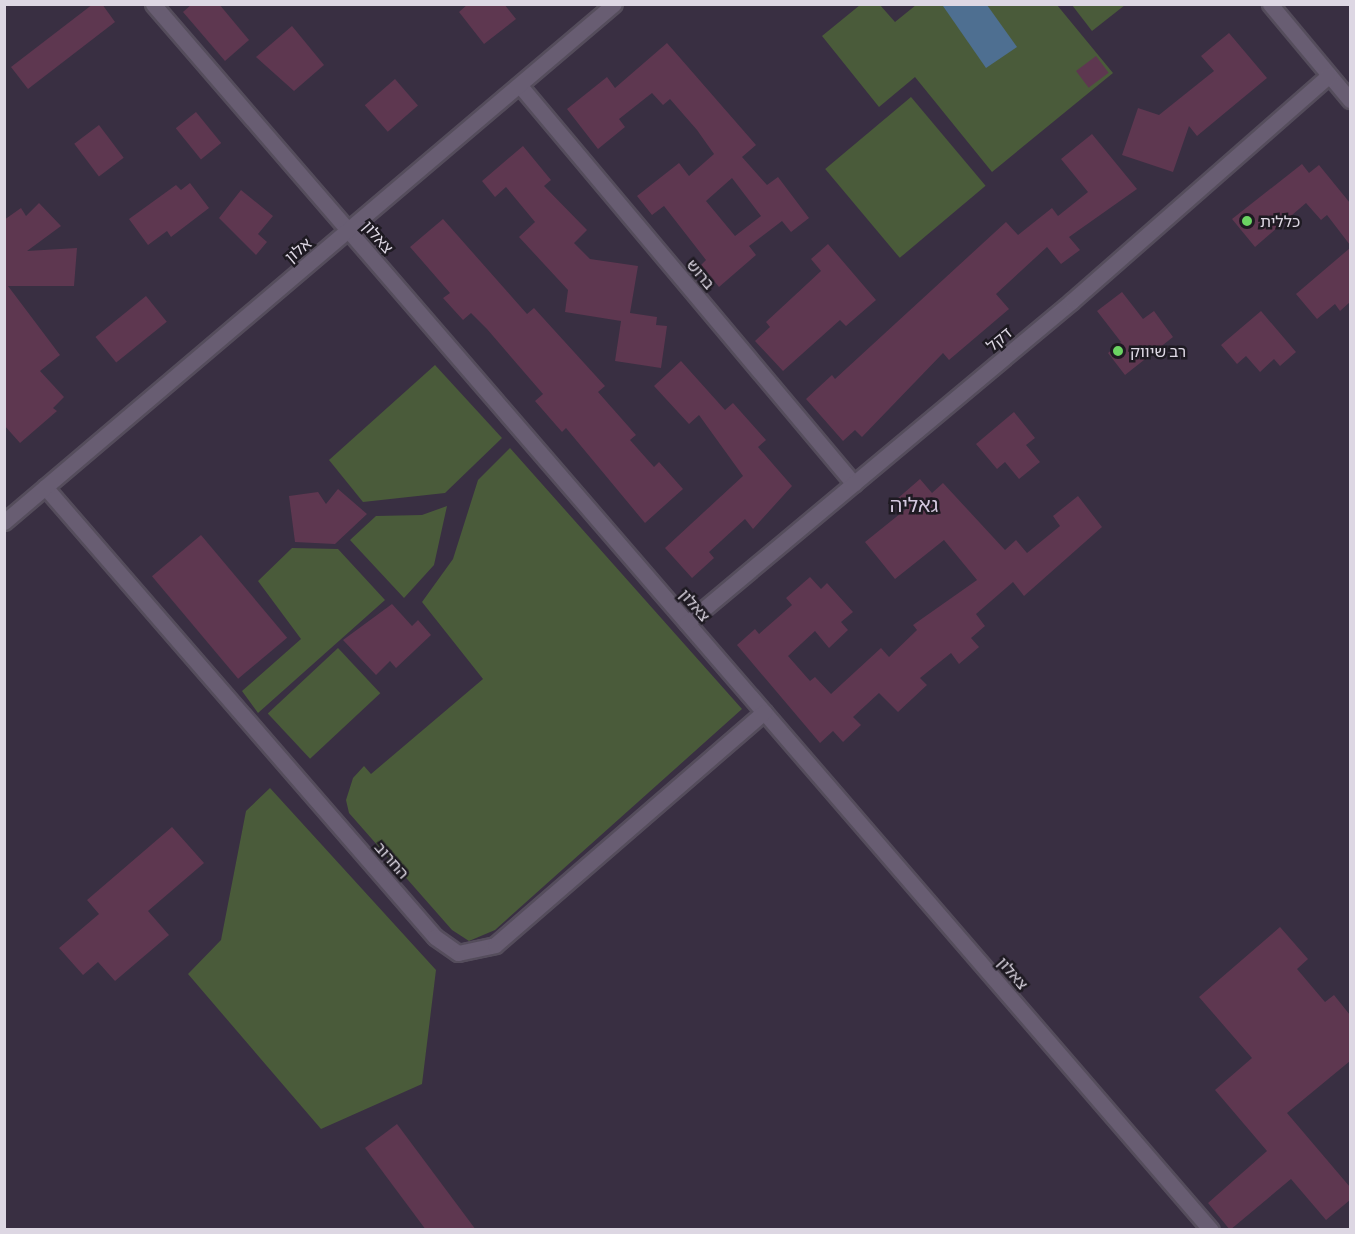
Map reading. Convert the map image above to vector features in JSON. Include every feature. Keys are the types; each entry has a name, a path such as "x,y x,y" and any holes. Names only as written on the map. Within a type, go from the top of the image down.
{"street":[{"name":"צאלון","path":"153,4 1211,1230"},
{"name":"אלון","path":"4,522 521,87 614,4"},
{"path":"1270,4 1350,100"},
{"name":"דקל","path":"687,623 854,484 1329,75"},
{"name":"ברוש","path":"521,87 854,484"},
{"name":"החרוב","path":"45,487 435,937 458,953 495,945 764,712"}],"green space":[{"path":"860,5 880,5 895,22 916,5 1057,5 1113,73 992,172 915,77 879,107 822,36"},
{"path":"1072,5 1125,5 1092,31"},
{"path":"911,97 986,186 900,258 825,169"},
{"path":"435,365 502,438 445,493 363,502 329,460"},
{"path":"510,448 742,709 495,930 469,941 452,930 349,813 346,800 353,778 364,766 371,774 483,679 422,602 453,559 478,480"},
{"path":"447,506 434,565 404,598 350,540 376,516 422,515"},
{"path":"292,548 338,549 385,600 258,713 242,691 301,639 258,581"},
{"path":"338,648 380,693 310,759 268,713"},
{"path":"270,788 436,970 422,1084 321,1129 188,974 221,940 246,811"}],"water":[{"path":"987,5 1017,47 986,68 943,6"}],"building":[{"path":"93,4 102,4 115,22 28,89 11,67"},
{"path":"192,4 219,4 249,40 225,61 183,12"},
{"path":"468,4 504,4 516,19 484,44 459,12"},
{"path":"292,26 324,65 294,91 256,57"},
{"path":"1229,33 1267,78 1197,136 1189,126 1173,172 1122,155 1138,108 1159,115 1214,71 1201,56"},
{"path":"667,43 756,145 742,157 767,185 778,177 809,218 791,232 782,221 749,246 756,255 719,287 701,265 706,260 664,206 652,215 637,196 679,163 689,176 714,154 670,99 663,105 652,93 619,119 625,127 598,149 567,109 607,77 615,88","holes":["732,178 761,216 735,236 706,201"]},
{"path":"1096,56 1109,73 1089,88 1076,71"},
{"path":"395,79 418,105 388,132 365,105"},
{"path":"196,112 221,143 201,159 176,128"},
{"path":"99,125 124,158 99,176 74,144"},
{"path":"1092,134 1137,189 1069,237 1080,250 1061,264 1047,247 996,294 1009,309 949,360 943,353 862,437 855,430 843,441 806,399 832,375 835,379 1006,222 1018,235 1052,208 1058,216 1088,192 1061,159"},
{"path":"523,146 551,180 544,186 587,230 574,243 590,259 638,266 630,313 657,317 656,325 667,326 661,368 615,361 621,321 565,312 568,290 519,237 535,222 506,187 495,197 482,181"},
{"path":"1302,164 1309,173 1319,165 1350,203 1350,245 1327,215 1321,220 1306,203 1255,247 1232,219"},
{"path":"190,183 209,208 171,237 167,231 148,245 129,219 176,185 181,190"},
{"path":"241,190 273,216 258,234 267,242 256,255 219,218"},
{"path":"39,203 61,226 27,251 77,248 74,286 8,286 60,355 40,371 64,397 53,408 57,411 20,443 4,425 4,220 21,208 26,216"},
{"path":"443,219 527,314 534,308 605,386 598,392 636,435 630,440 654,467 659,462 683,489 645,523 566,428 562,432 535,401 543,394 487,329 471,313 463,320 443,298 450,293 410,247"},
{"path":"828,244 876,300 846,326 840,320 783,371 755,341 770,327 766,322 821,271 811,259"},
{"path":"1350,248 1350,302 1340,311 1335,304 1317,319 1296,294"},
{"path":"1122,292 1143,319 1154,311 1173,337 1125,375 1108,353 1121,342 1097,311"},
{"path":"146,296 167,322 116,363 95,337"},
{"path":"1261,311 1296,352 1280,366 1274,359 1260,372 1246,356 1237,364 1221,345"},
{"path":"681,361 725,410 733,403 766,440 758,447 792,486 753,529 745,519 709,552 714,558 692,578 665,548 743,476 699,415 689,424 654,386"},
{"path":"1014,412 1035,438 1026,445 1040,462 1019,479 1005,462 997,469 976,444"},
{"path":"920,479 932,493 943,483 1005,550 1016,540 1027,553 1060,526 1053,516 1078,496 1102,527 1024,596 1013,582 976,614 985,626 971,638 979,647 959,664 951,653 920,678 927,685 898,712 879,693 853,717 861,725 843,742 833,731 820,743 737,645 755,629 759,634 792,605 786,598 810,577 821,589 827,583 853,612 841,622 848,630 829,648 815,631 788,656 810,681 815,677 831,694 881,648 889,657 917,630 913,625 977,580 944,540 895,579 865,542 906,509 897,499"},
{"path":"338,489 367,514 335,544 295,542 289,496 318,492 326,504"},
{"path":"201,535 287,638 238,679 152,576"},
{"path":"392,604 412,626 418,620 431,635 396,668 390,661 376,675 343,640"},
{"path":"172,827 204,863 148,911 169,935 115,981 98,962 83,975 59,948 99,914 87,900"},
{"path":"1280,927 1308,959 1297,969 1325,1002 1334,995 1350,1015 1350,1061 1287,1113 1350,1187 1350,1200 1326,1220 1291,1179 1230,1230 1208,1203 1267,1151 1215,1090 1252,1058 1199,997"},
{"path":"397,1124 476,1230 426,1230 365,1148"}],"place":[{"name":"כללית","path":"1247,221"},
{"name":"רב שיווק","path":"1118,351"}],"district":[{"name":"גאליה","path":"914,504"}]}
